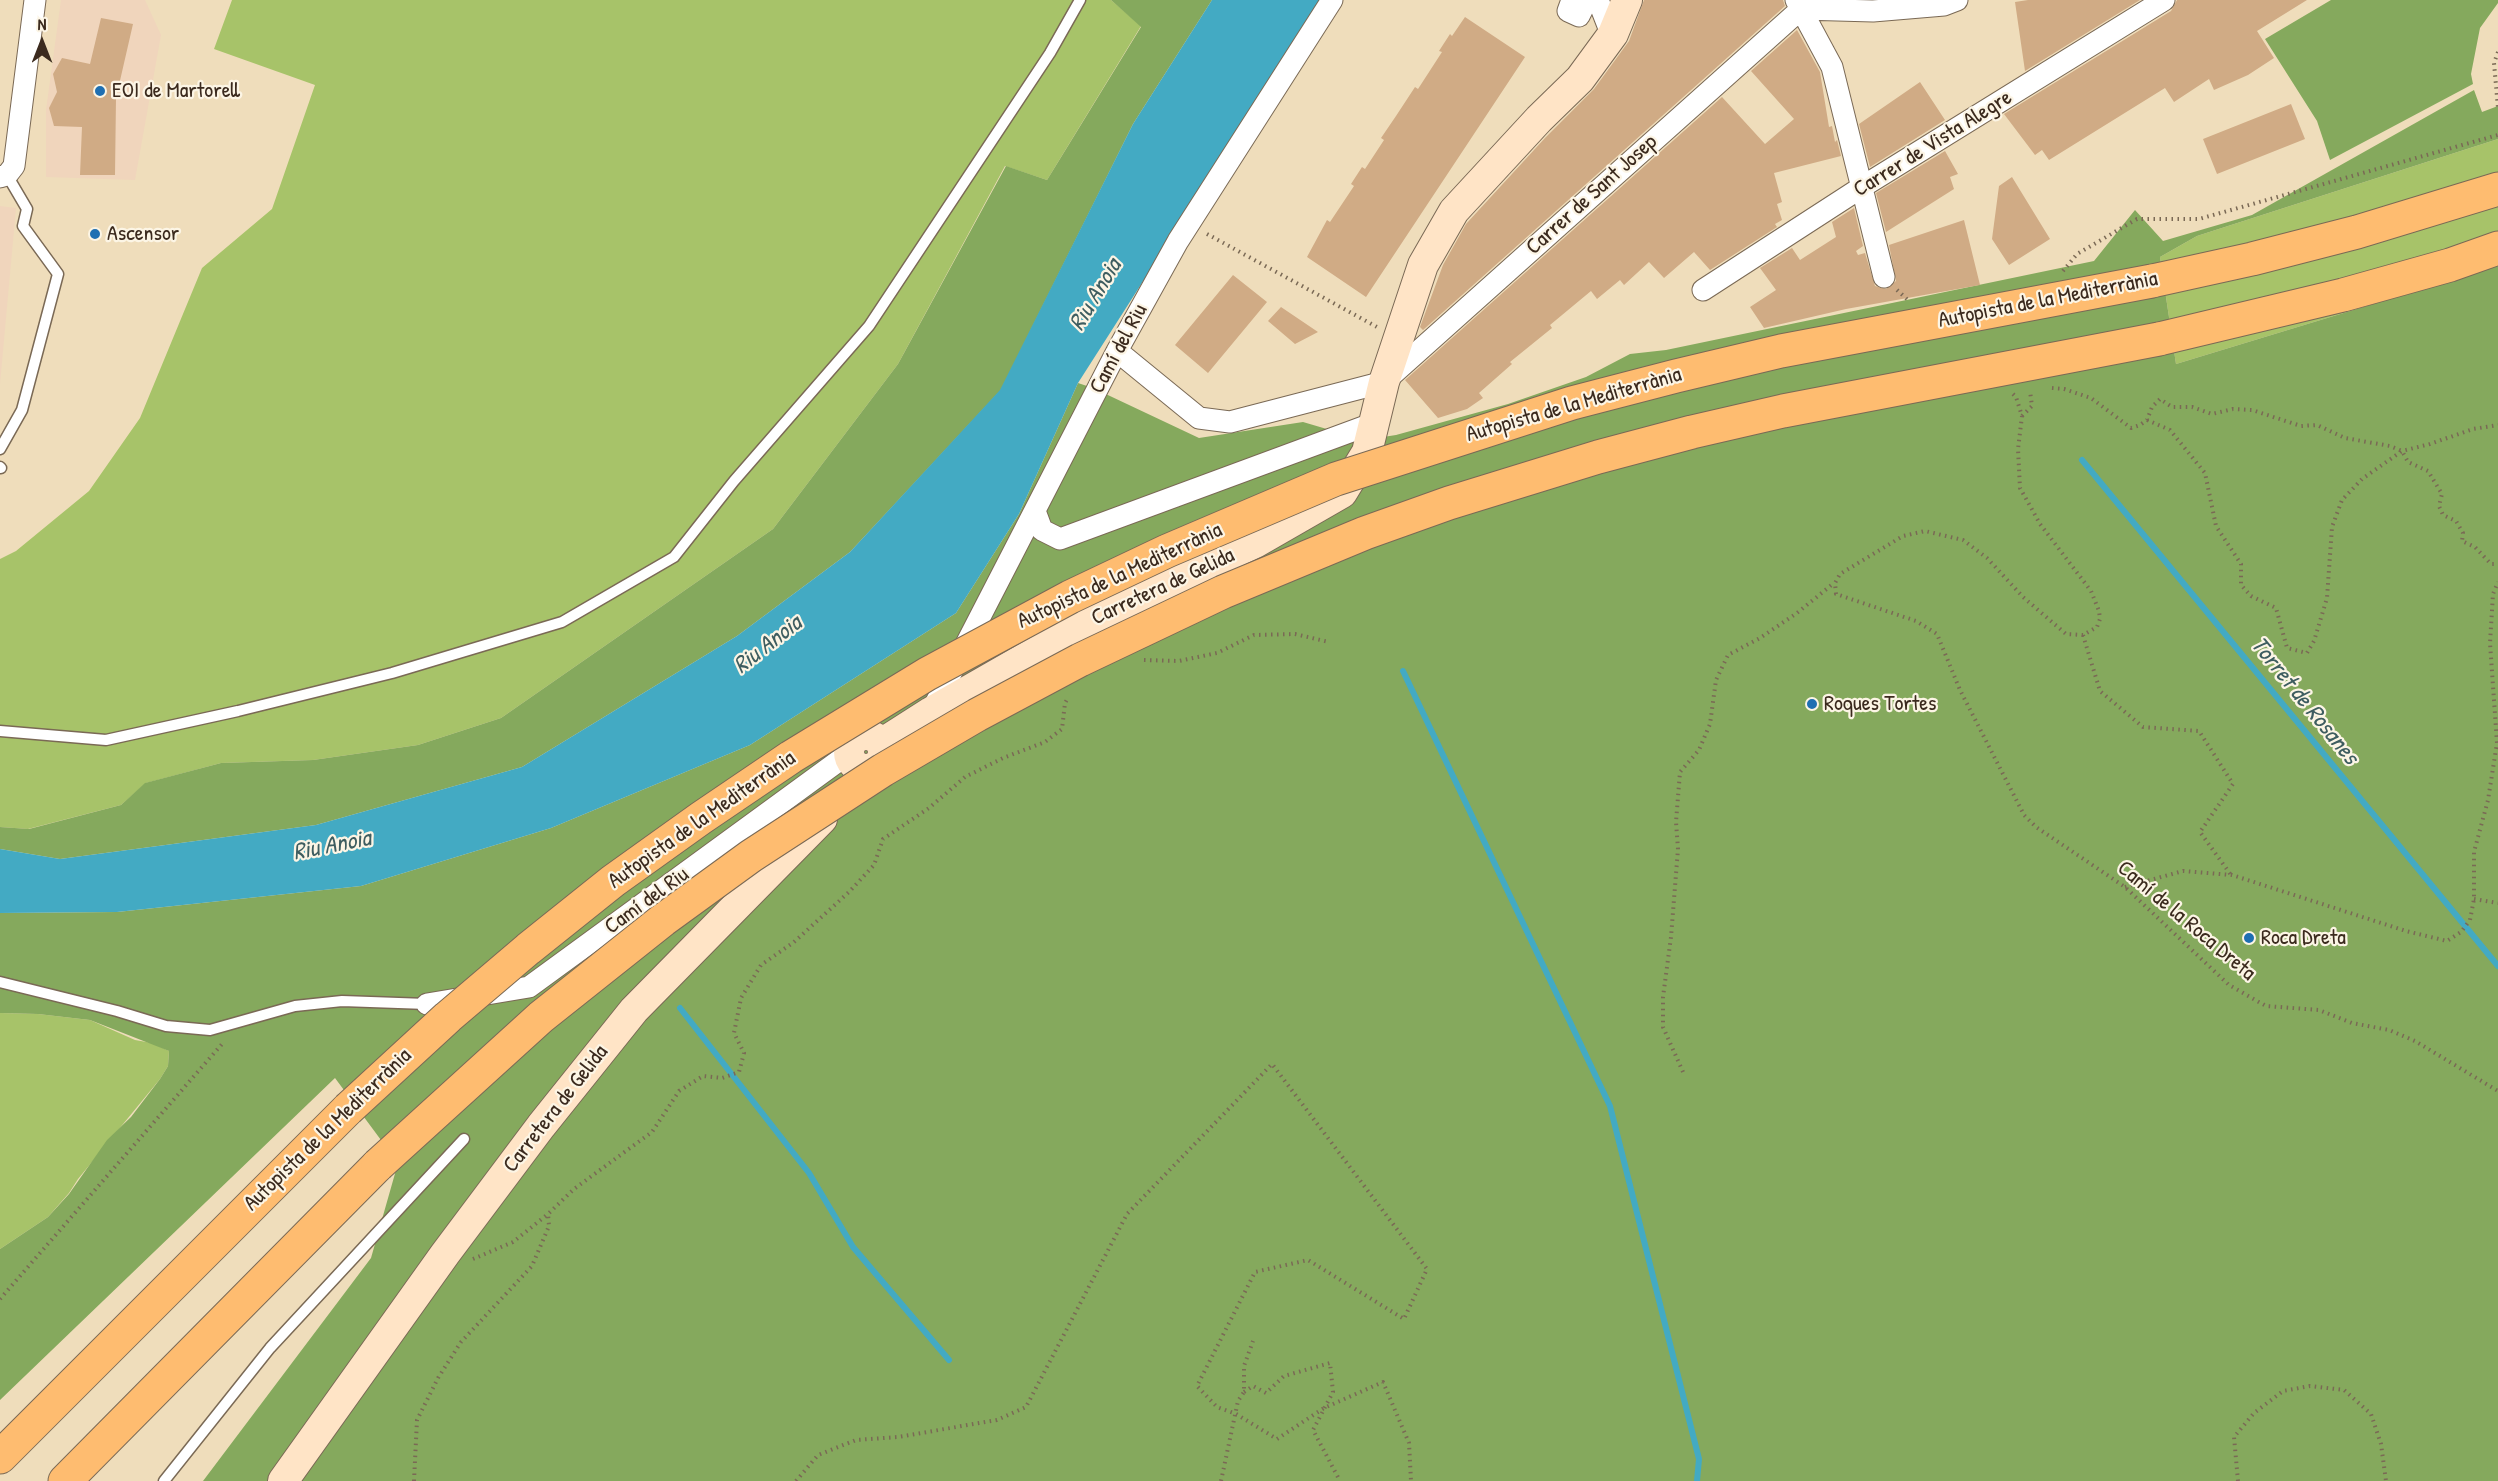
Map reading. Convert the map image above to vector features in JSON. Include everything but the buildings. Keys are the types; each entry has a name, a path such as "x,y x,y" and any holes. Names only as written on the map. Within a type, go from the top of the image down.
{"highway":[{"name":"Autopista de la Mediterrània","path":"0,1457 348,1109 440,1024 528,948 613,881 791,757 927,674 1070,597 1167,551 1335,479 1468,435 1572,404 1676,375 1781,351 2152,281 2253,259 2357,232 2498,189"},
{"path":"65,1481 378,1165 541,1017 663,920 751,856 883,770 968,720 1080,660 1223,592 1365,533 1449,503 1598,457 1784,411 2159,339 2343,295 2450,265 2498,248"}],"street":[{"path":"4,176 14,166 35,0"},
{"name":"Camí del Riu","path":"931,712 1117,351 1189,224 1332,0"},
{"path":"1572,0 1568,11 1578,16 1587,0"},
{"path":"1598,0 1612,36"},
{"name":"Carretera de Gelida","path":"283,1481 445,1254 541,1126 634,1010 815,827 865,756 931,712 1088,622 1255,543 1342,493 1367,452 1384,381 1423,264 1454,211 1539,119 1580,79 1612,36 1627,0"},
{"path":"1884,277 1832,67 1798,5 1944,5 1957,0"},
{"name":"Carrer de Vista Alegre","path":"1703,290 1862,187 2164,0"},
{"name":"Carrer de Sant Josep","path":"1384,381 1798,5"},
{"path":"1117,351 1199,418 1230,422 1384,381"},
{"path":"1035,511 1042,530 1060,539 1374,423"},
{"name":"Camí del Riu","path":"427,1004 529,987 865,756"}],"lane":[{"path":"0,730 106,740 392,674 562,622 674,557 734,481 869,326 1050,53 1080,0"},
{"path":"0,449 22,410 58,274 23,226 27,209 4,176"},
{"path":"0,982 117,1011 166,1026 210,1030 295,1006 342,1001 427,1004"},
{"path":"164,1481 270,1348 464,1139"}],"path":[{"path":"2498,52 2494,63 2498,108"},
{"path":"2077,254 2137,219 2199,219 2498,135"},
{"path":"1189,224 1398,339"},
{"path":"1884,277 1915,306"},
{"path":"2049,388 2064,389 2091,398 2131,428 2147,420 2152,407 2160,399 2172,407 2192,407 2212,414 2233,409 2252,411 2301,426 2317,425 2345,438 2390,446 2402,451 2408,462 2428,471 2442,494 2439,506 2443,516 2456,522 2463,533 2462,541 2475,547 2491,564 2498,564"},
{"path":"1683,1071 1663,1027 1663,997 1671,937 1678,849 1676,822 1680,772 1699,750 1710,724 1716,680 1728,655 1788,620 1834,583 1840,574 1903,536 1925,531 1964,540 1987,558 2023,597 2066,634 2083,635 2097,627 2100,619 2099,611 2091,591 2040,524 2020,488 2018,449 2022,416 2016,397 2008,389"},
{"path":"2030,391 2040,390"},
{"path":"2147,420 2170,430 2205,473 2216,526 2241,564 2241,585 2251,596 2276,608 2287,648 2307,653 2314,641 2327,598 2332,527 2342,500 2361,479 2402,451 2473,429 2498,425"},
{"path":"2125,887 2183,872 2232,875 2406,931 2447,941 2461,932 2470,920 2475,899 2474,852 2488,800 2497,744 2490,644 2493,594 2498,582"},
{"name":"Camí de la Roca Dreta","path":"1834,583 1836,594 1916,621 1937,634 1959,690 2024,814 2036,826 2125,887 2229,985 2266,1006 2319,1010 2352,1023 2389,1030 2415,1041 2498,1091"},
{"path":"1139,660 1179,662 1217,653 1254,635 1295,634 1329,642"},
{"path":"2083,635 2100,691 2143,727 2199,731 2233,784 2200,832 2232,875"},
{"path":"445,1254 465,1263 513,1242 548,1214 573,1189 652,1132 679,1091 703,1076 722,1078 739,1072 744,1053 734,1033 741,998 761,965 794,942 849,892 874,865 883,838 929,808 965,777 1003,758 1045,742 1062,729 1065,703 1071,693"},
{"path":"2475,899 2498,903"},
{"path":"0,1299 241,1021"},
{"path":"796,1481 818,1455 856,1440 898,1437 997,1420 1026,1407 1127,1214 1272,1064 1427,1269 1404,1319 1308,1260 1256,1272 1197,1386 1217,1407 1236,1414 1277,1439 1324,1408 1383,1382 1409,1443 1411,1481"},
{"path":"414,1481 417,1420 438,1378 461,1342 532,1266 549,1226 548,1214"},
{"path":"1244,1392 1244,1366 1253,1341"},
{"path":"1221,1481 1238,1401 1244,1392 1253,1386 1266,1393 1284,1376 1330,1363 1333,1392 1313,1430 1340,1481"},
{"path":"2238,1481 2234,1437 2254,1413 2283,1391 2310,1386 2344,1390 2371,1414 2381,1444 2386,1481"}],"shaded area":[{"name":"EOI de Martorell","path":"61,0 145,0 161,35 135,180 46,177 46,110"},
{"path":"0,206 16,208 0,384"}],"green space":[{"path":"232,0 1111,0 1141,26 1047,180 1005,166 898,364 773,529 501,718 418,745 313,760 221,763 146,783 121,805 28,829 0,827 0,559 16,551 89,491 140,418 202,268 272,209 315,85 214,49"},
{"path":"1111,0 1212,0 1133,124 1001,390 850,552 737,636 522,767 316,825 60,859 0,849 0,827 29,829 121,805 145,783 221,763 313,760 418,745 501,718 773,529 898,364 1006,166 1047,180 1141,27"},
{"path":"2331,0 2498,0 2498,3 2480,28 2471,74 2473,84 2330,160 2317,121 2265,39"},
{"path":"2474,90 2482,112 2498,106 2498,139 2197,236 2160,257 2176,364 2498,266 2498,1481 203,1481 371,1258 398,1163 335,1078 0,1400 0,1249 48,1217 69,1194 107,1140 131,1117 160,1079 168,1066 169,1051 90,1020 38,1014 0,1013 0,913 117,912 361,886 551,828 750,745 956,613 1019,514 1078,383 1199,438 1303,422 1364,440 1396,435 1508,404 1586,377 1630,354 1666,350 2094,261 2135,210 2163,241 2252,215"},
{"path":"2498,139 2498,266 2176,364 2160,257 2197,236"},
{"path":"0,1013 38,1014 90,1020 135,1040 152,1043 169,1051 168,1066 160,1079 69,1193 48,1217 0,1249"}],"water":[{"name":"Riu Anoia","path":"1212,0 1323,0 1078,383 1019,514 956,613 750,745 551,828 361,886 117,912 0,913 0,849 60,859 316,825 522,767 737,636 850,552 1000,390 1133,124"}],"waterway":[{"name":"Torret de Rosanes","path":"2082,460 2498,966"},
{"path":"1403,671 1610,1106 1699,1459 1697,1481"},
{"path":"680,1008 809,1173 853,1247 949,1360"}],"place":[{"name":"EOI de Martorell","path":"100,91"},
{"name":"Ascensor","path":"95,234"},
{"name":"Roques Tortes","path":"1812,704"},
{"name":"Roca Dreta","path":"2249,938"}]}
